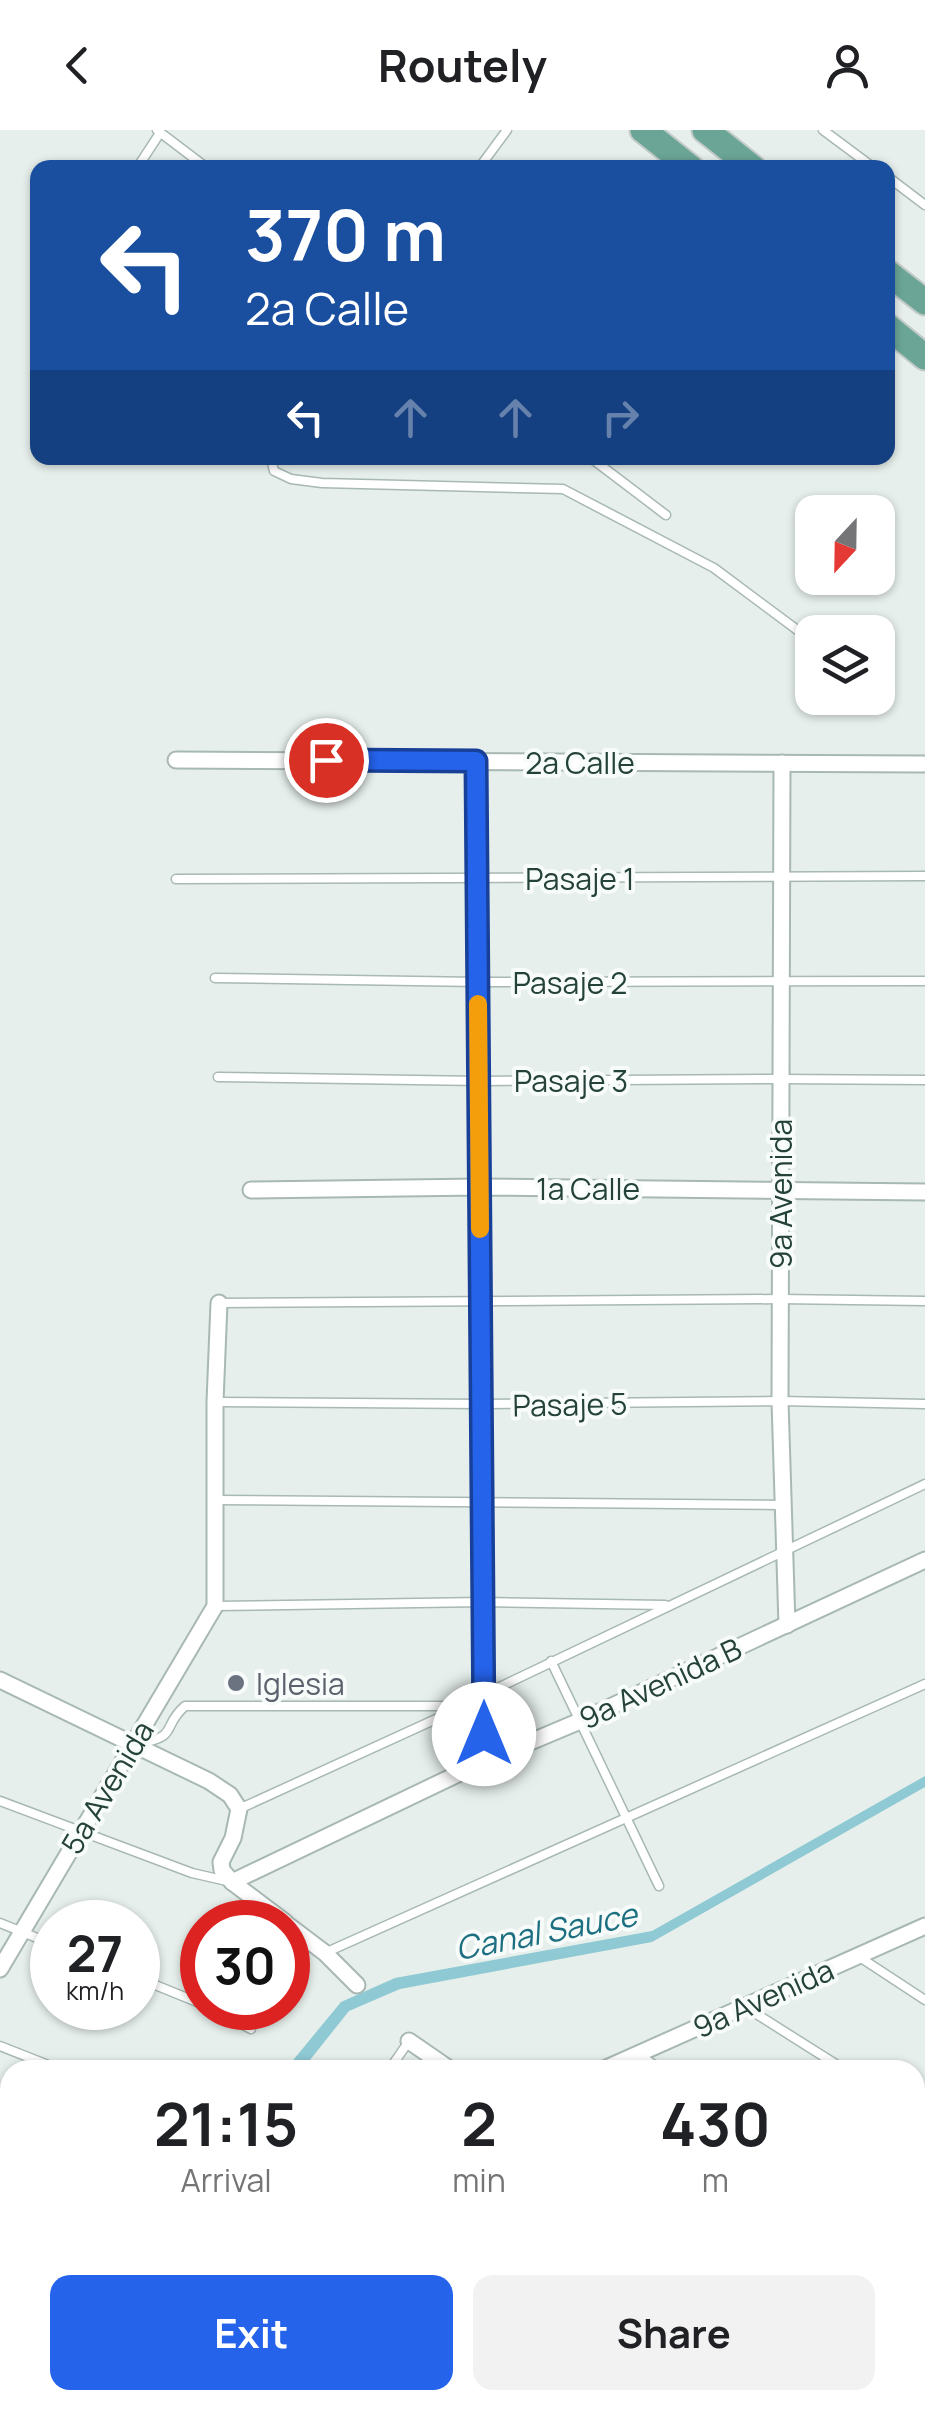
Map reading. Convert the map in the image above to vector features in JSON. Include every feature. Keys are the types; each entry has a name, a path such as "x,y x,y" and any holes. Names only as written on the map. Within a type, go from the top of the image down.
{"main road":[{"path":"643,130 681,160"},
{"path":"705,130 743,160"},
{"path":"895,277 924,299"},
{"path":"895,332 925,357"}],"street":[{"name":"2a Calle","path":"176,760 925,764"},
{"path":"476,761 484,1761"},
{"name":"9a Avenida","path":"782,763 780,1401 787,1625"},
{"name":"1a Calle","path":"250,1190 925,1192"},
{"path":"214,1606 219,1303"},
{"name":"9a Avenida B","path":"232,1882 484,1761 580,1721 925,1560"},
{"name":"5a Avenida","path":"0,1969 214,1606"},
{"path":"0,1680 230,1795 240,1809 233,1838 221,1862 222,1870 255,1900"},
{"name":"9a Avenida","path":"624,2060 925,1926"},
{"path":"310,1942 356,1986"},
{"path":"408,2041 436,2060"}],"lane":[{"path":"485,160 507,130"},
{"path":"823,130 863,160"},
{"path":"141,160 158,131 196,160"},
{"path":"895,183 925,205"},
{"path":"272,465 274,471 291,478 322,483 563,489 714,568 795,628"},
{"path":"600,465 666,514"},
{"name":"Pasaje 1","path":"176,879 925,876"},
{"name":"Pasaje 2","path":"215,978 925,981"},
{"name":"Pasaje 3","path":"218,1077 925,1080"},
{"path":"219,1303 925,1300"},
{"name":"Pasaje 5","path":"215,1402 925,1404"},
{"path":"240,1809 463,1706 484,1700 551,1661 925,1484"},
{"path":"214,1500 782,1505"},
{"path":"214,1606 483,1602 670,1606"},
{"path":"551,1661 659,1886"},
{"path":"324,1953 925,1684"},
{"path":"132,1744 160,1740 185,1706 463,1706"},
{"path":"0,1801 192,1873 232,1882"},
{"path":"0,1923 30,1935"},
{"path":"858,1956 925,2000"},
{"path":"745,2006 829,2060"},
{"path":"396,2060 408,2041"},
{"path":"0,2046 36,2060"},
{"path":"638,2054 647,2060"}],"water":[{"path":"925,1776 925,1787 652,1942 400,1989 349,2011 310,2060 293,2060 341,2002 395,1978 652,1931"}],"slow traffic":[{"path":"478,1004 480,1229"}],"place":[{"name":"Iglesia","path":"236,1683"}],"route":[{"path":"326,760 476,761 484,1734"}],"water label":[{"name":"Canal Sauce","path":"546,1931"}]}
